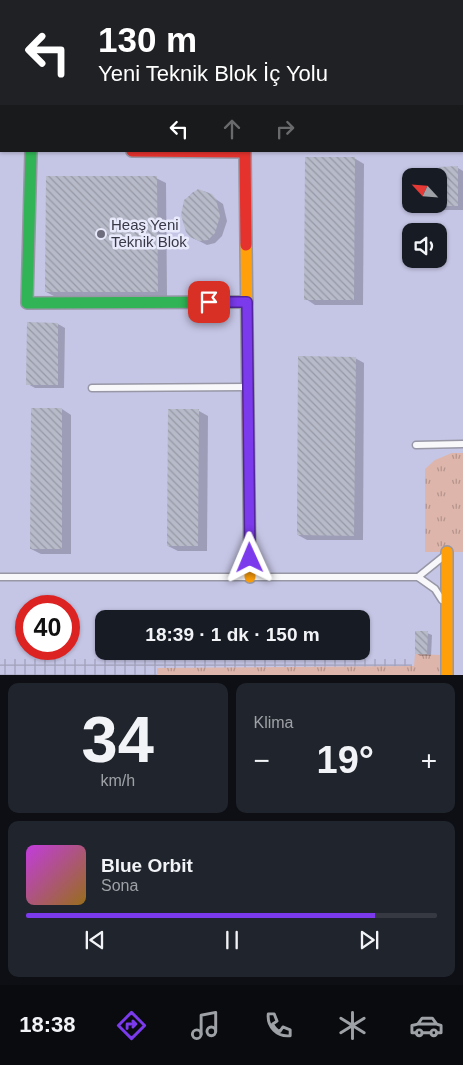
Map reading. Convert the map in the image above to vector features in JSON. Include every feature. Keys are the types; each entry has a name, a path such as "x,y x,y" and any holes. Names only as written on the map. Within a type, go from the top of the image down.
{"street":[{"path":"31,152 27,303 247,302"},
{"path":"245,152 250,577"},
{"path":"447,552 447,675"}],"lane":[{"path":"92,388 248,387"},
{"path":"416,445 463,444"},
{"path":"0,577 418,577 447,552"},
{"path":"418,577 435,590 447,606"}],"shaded area":[{"path":"0,152 463,152 463,675 0,675"},
{"path":"0,659 412,659 412,675 0,675"}],"green space":[{"path":"452,453 463,453 463,552 425,552 425,469 435,460"},
{"path":"415,654 440,655 440,675 157,675 157,668 414,666"}],"building":[{"path":"305,157 355,157 354,300 304,300"},
{"path":"458,166 458,206 448,206 448,168 439,167"},
{"name":"Heaş Yeni Teknik Blok","path":"46,176 157,176 158,292 45,292"},
{"path":"198,189 212,194 216,199 220,216 215,233 208,240 199,241 190,237 186,232 181,215 184,200"},
{"path":"27,322 58,323 58,385 26,385"},
{"path":"298,356 356,357 354,536 297,535"},
{"path":"31,408 62,408 62,549 30,549"},
{"path":"168,409 199,409 198,546 167,546"},
{"path":"415,631 428,631 427,654 415,654"}],"traffic: fast":[{"path":"31,152 27,303 247,302"}],"traffic: slow":[{"path":"246,245 250,577"},
{"path":"447,552 447,675"}],"traffic: jam":[{"path":"245,152 246,245"}],"place":[{"name":"Heaş Yeni Teknik Blok","path":"101,234"}],"route":[{"path":"209,302 247,302 250,558"}]}
